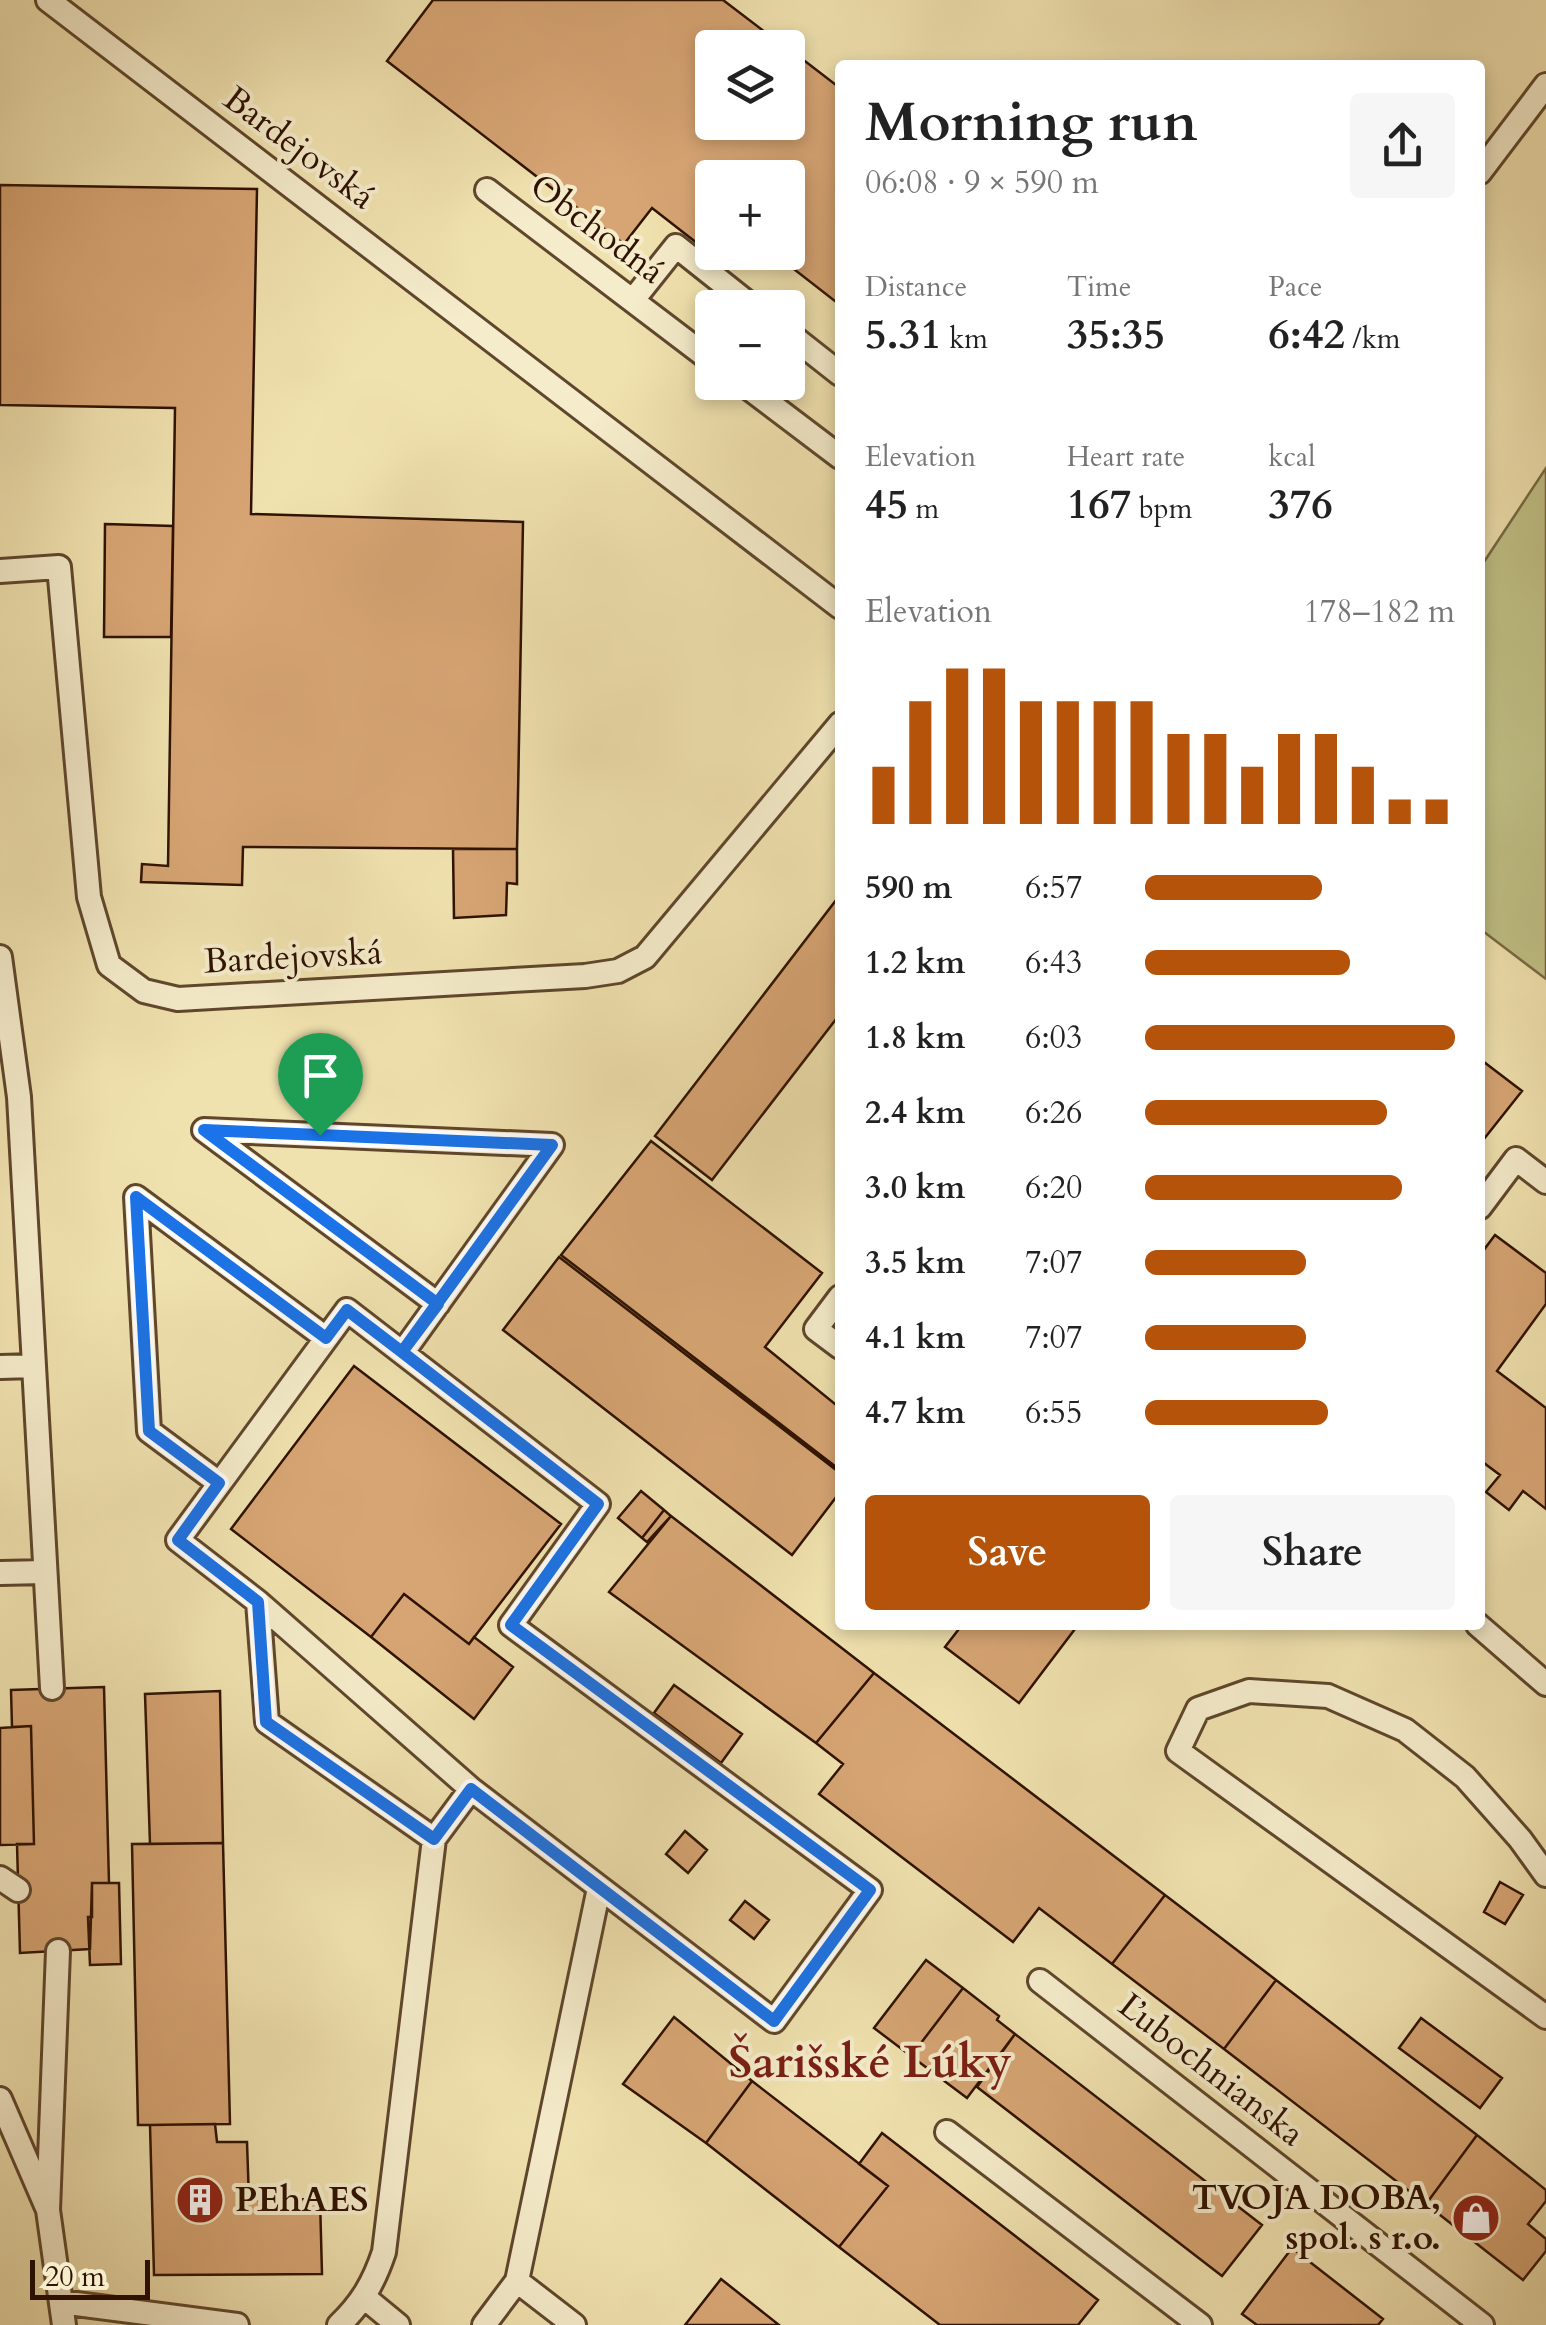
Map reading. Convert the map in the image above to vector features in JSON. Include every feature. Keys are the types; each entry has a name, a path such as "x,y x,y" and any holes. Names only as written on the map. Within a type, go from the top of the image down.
{"lane":[{"name":"Bardejovská","path":"48,0 835,604"},
{"path":"1485,165 1546,85"},
{"name":"Obchodná","path":"487,190 695,348"},
{"path":"633,300 676,246 731,290"},
{"path":"805,346 835,370"},
{"path":"765,400 835,453"},
{"name":"Bardejovská","path":"0,571 59,567 88,896 109,966 144,991 178,999 618,971 645,958 835,730"},
{"path":"0,957 19,1096 52,1688"},
{"path":"402,1352 438,1304 552,1145 204,1130 438,1304"},
{"path":"1485,1199 1516,1159 1546,1182"},
{"path":"0,1190 24,1189"},
{"path":"219,1483 149,1431 136,1197 326,1338"},
{"path":"835,1304 816,1329 835,1343"},
{"path":"347,1310 598,1504 511,1625 870,1890 774,2021 471,1789 258,1602 178,1540 326,1338 347,1310"},
{"path":"0,1367 34,1366"},
{"path":"0,1573 45,1572"},
{"path":"258,1602 266,1722 434,1839"},
{"path":"1484,1630 1546,1684"},
{"path":"1546,1874 1465,1777 1406,1730 1328,1696 1249,1691 1198,1710 1178,1751 1546,2017"},
{"path":"339,2325 374,2284 384,2252 434,1839 471,1789"},
{"path":"484,2325 516,2281 600,1888"},
{"path":"58,1950 48,2210 62,2314 238,2325"},
{"name":"Ľubochnianska","path":"1040,1981 1482,2325"},
{"path":"0,2099 48,2210"},
{"path":"948,2132 1200,2325"},
{"path":"516,2281 574,2325"},
{"path":"364,2297 398,2325"}],"green space":[{"path":"1546,468 1546,979 1485,933 1485,560"}],"building":[{"path":"433,0 723,0 762,30 695,30 695,140 805,140 805,61 835,84 835,301 795,270 805,270 805,160 695,160 695,242 652,208 624,244 387,61"},
{"path":"0,185 257,189 251,514 523,522 517,849 243,847 242,885 141,882 142,864 168,866 175,408 0,405"},
{"path":"105,524 173,526 171,637 104,637"},
{"path":"453,849 517,849 517,884 507,883 506,915 454,918"},
{"path":"835,902 835,1020 712,1180 655,1136"},
{"path":"1485,1063 1522,1091 1485,1138"},
{"path":"651,1141 822,1273 765,1347 835,1404 835,1466 561,1255"},
{"path":"1495,1235 1546,1273 1546,1304 1497,1371 1546,1408 1546,1509 1523,1491 1509,1510 1486,1492 1500,1475 1485,1464 1485,1248"},
{"path":"559,1257 835,1469 835,1499 792,1555 503,1330"},
{"path":"354,1366 561,1524 469,1644 404,1594 371,1637 231,1529"},
{"path":"641,1491 664,1510 642,1538 618,1518"},
{"path":"664,1510 671,1516 647,1542 642,1538"},
{"path":"671,1516 874,1673 816,1743 609,1592"},
{"path":"404,1594 469,1644 474,1637 513,1667 474,1719 371,1637"},
{"path":"958,1630 1074,1630 1019,1703 945,1647"},
{"path":"874,1673 1165,1895 1112,1964 1039,1908 1013,1942 819,1794 843,1764 816,1743"},
{"path":"674,1685 742,1734 721,1763 654,1713"},
{"path":"104,1687 109,1883 92,1883 90,1949 20,1953 17,1844 34,1844 31,1726 12,1727 11,1690"},
{"path":"220,1691 223,1843 150,1844 145,1694"},
{"path":"31,1726 34,1844 0,1845 0,1728"},
{"path":"685,1831 707,1850 688,1873 666,1854"},
{"path":"223,1843 230,2124 138,2125 132,1844"},
{"path":"1500,1882 1523,1895 1505,1924 1484,1912"},
{"path":"92,1883 119,1883 121,1964 90,1965 88,1917 92,1917"},
{"path":"1165,1895 1276,1980 1224,2049 1112,1964"},
{"path":"745,1901 769,1920 754,1939 730,1920"},
{"path":"926,1960 963,1988 911,2056 874,2028"},
{"path":"1276,1980 1477,2135 1426,2204 1224,2049"},
{"path":"963,1988 1015,2034 967,2098 911,2056"},
{"path":"674,2017 752,2081 706,2143 623,2084"},
{"path":"1421,2018 1502,2078 1480,2108 1399,2048"},
{"path":"1015,2034 1262,2225 1222,2276 977,2087"},
{"path":"752,2081 888,2186 839,2247 706,2143"},
{"name":"PEhAES","path":"215,2124 217,2142 247,2142 249,2200 320,2199 322,2274 154,2275 150,2125"},
{"path":"882,2133 1098,2300 1078,2325 940,2325 839,2247 888,2186 859,2164"},
{"path":"1477,2135 1546,2190 1546,2201 1528,2224 1546,2239 1546,2251 1523,2280 1426,2204"},
{"path":"1292,2248 1383,2319 1378,2325 1257,2325 1242,2314"},
{"path":"721,2279 779,2325 685,2325"}],"place":[{"name":"PEhAES","path":"200,2200"},
{"name":"TVOJA DOBA, spol. s r.o.","path":"1476,2218"}],"district":[{"name":"Šarišské Lúky","path":"870,2062"}],"route":[{"path":"320,1135 204,1130 438,1304 402,1352 347,1310 326,1338 136,1197 149,1431 219,1483 178,1540 258,1602 266,1722 434,1839 471,1789 774,2021 870,1890 511,1625 598,1504 402,1352 438,1304 552,1145 320,1135"}]}
